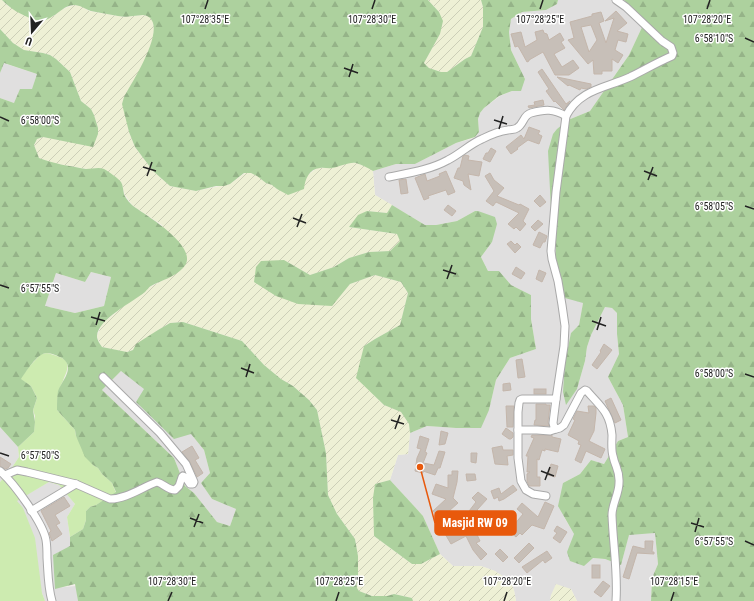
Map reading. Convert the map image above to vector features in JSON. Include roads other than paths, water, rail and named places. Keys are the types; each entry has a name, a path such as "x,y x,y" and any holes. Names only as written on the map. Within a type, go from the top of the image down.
{"street":[{"path":"556,429 553,423 564,346 564,326 558,281 551,251 556,192 566,116 573,105 585,94 605,85 619,82 673,55 673,50 671,47 662,41 626,7 616,0"},
{"path":"389,177 422,170 441,164 476,142 491,135 515,129 521,125 528,114 551,109 566,116"},
{"path":"2,473 17,470 76,484 115,499 157,482 160,482 170,489 175,490 179,486 183,476 190,484 193,484 194,482 186,464 160,433 103,378"},
{"path":"518,430 554,431 560,428 564,425 581,393 585,390 599,403 607,415 611,427 613,457 619,474 618,491 612,509 617,586 616,601"},
{"path":"546,496 533,494 526,490 520,481 518,458 518,412 519,403 522,399 556,399"},
{"path":"2,473 24,498 43,531 46,540 50,596 52,601"},
{"path":"31,511 76,484"}],"place":[{"name":"Masjid RW 09","path":"420,467"}]}
